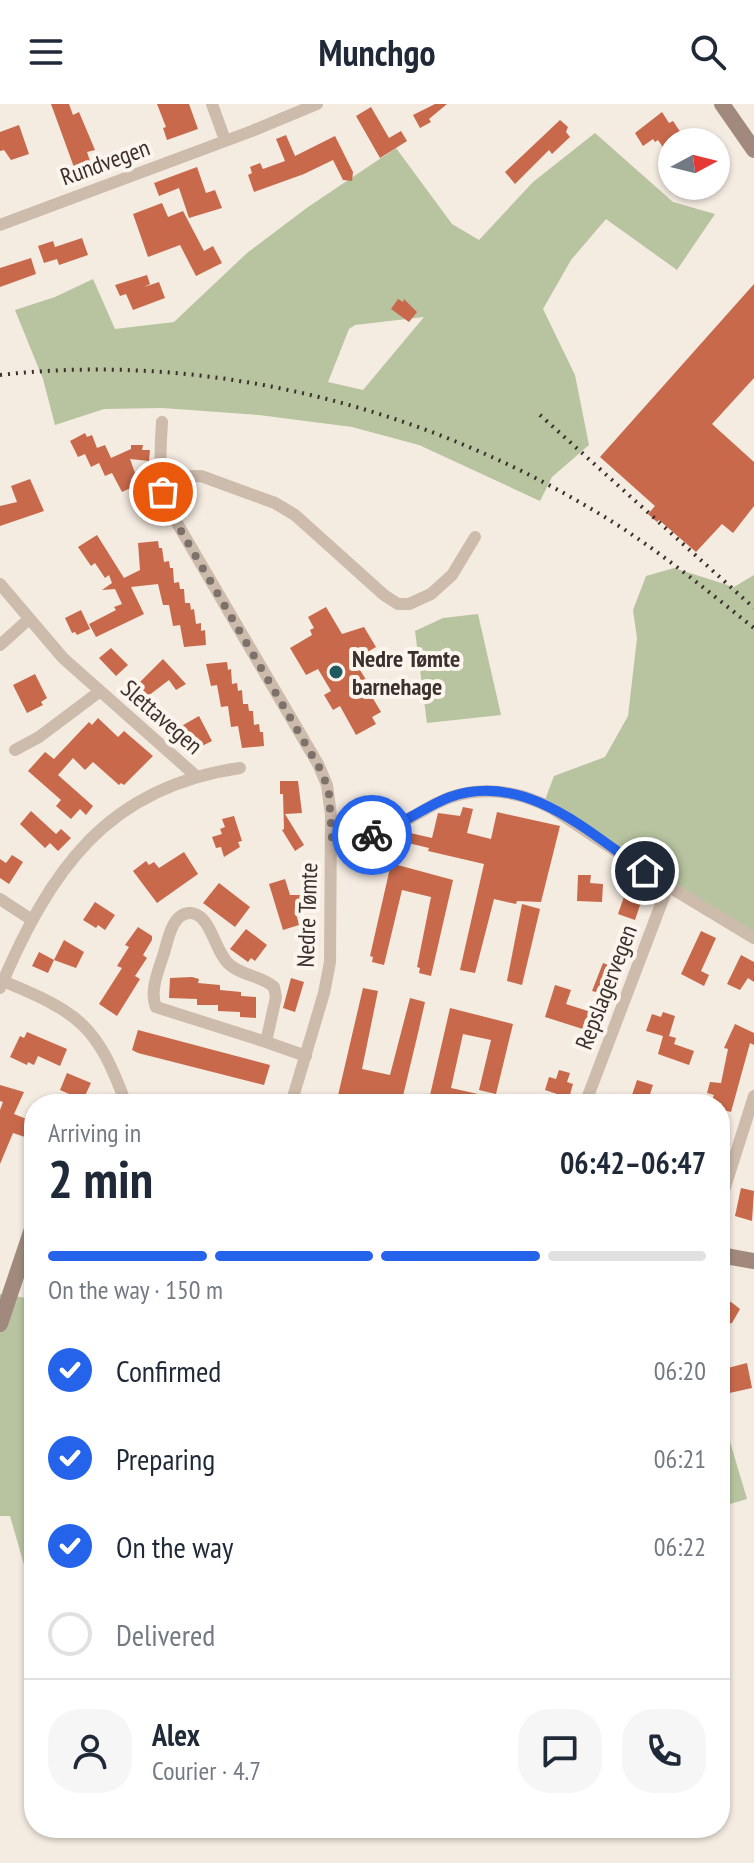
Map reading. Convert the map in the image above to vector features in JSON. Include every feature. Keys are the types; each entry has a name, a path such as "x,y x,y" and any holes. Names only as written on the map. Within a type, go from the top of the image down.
{"street":[{"path":"212,104 225,140"},
{"name":"Rundvegen","path":"0,225 317,104"},
{"path":"722,104 754,150"},
{"name":"Nedre Tømte","path":"162,422 161,477 164,497 323,774 329,794 332,839 330,962 294,1094"},
{"path":"161,477 187,474 206,477 275,503 295,515 398,604 409,604 431,594 452,575 475,537"},
{"name":"Slettavegen","path":"0,584 63,658 196,776"},
{"path":"0,645 29,619"},
{"name":"Slettavegen","path":"15,750 39,737 99,692"},
{"path":"122,1094 109,1060 89,1030 66,1011 2,984 32,920 60,873 98,831 144,798 196,776 240,768"},
{"path":"332,839 374,835 388,830 449,797 500,791 536,800 553,809 668,886 754,938"},
{"name":"Repslagervegen","path":"589,1094 668,886"},
{"path":"0,899 32,920"},
{"path":"266,1042 276,997 274,987 265,980 238,971 226,962 201,917 191,913 180,917 172,928 159,968 153,997 156,1007 306,1056"},
{"path":"730,1172 754,1096"},
{"path":"0,1324 24,1253"},
{"path":"730,1257 754,1261"}],"green space":[{"path":"595,133 658,189 658,200 671,200 715,214 677,270 606,219 571,260 543,309 575,375 589,445 552,477 540,501 419,445 352,427 259,415 162,408 104,409 55,425 43,379 15,310 55,297 93,279 115,329 174,322 247,253 308,207 396,148 452,224 479,240 533,182","holes":["424,317 363,390 328,382 349,329 355,325"]},
{"path":"674,568 734,587 754,575 754,932 542,808 554,776 605,757 628,716 637,638 633,610 646,576"},
{"path":"478,614 501,715 427,723 415,631 443,618"},
{"path":"0,1294 24,1298 24,1565 10,1516 0,1516"},
{"path":"730,1442 747,1499 730,1504"}],"building":[{"path":"51,104 69,104 73,115 79,112 95,150 87,152 91,164 75,170"},
{"path":"157,104 189,104 198,129 167,140 163,128 166,127"},
{"path":"435,104 447,104 429,119 431,122 420,128 413,115"},
{"path":"371,107 389,138 401,131 407,141 380,158 356,116"},
{"path":"662,112 669,123 673,121 678,128 658,128 658,140 655,142 653,139 643,146 635,133"},
{"path":"560,120 568,127 566,132 570,137 552,154 549,150 515,184 505,172"},
{"path":"19,125 29,154 11,160 4,150 0,151 0,132"},
{"path":"286,135 295,156 335,136 353,172 352,181 343,180 333,160 254,192 248,175 252,173 250,167 260,163 263,169 285,161 276,139"},
{"path":"197,167 206,193 215,190 222,208 189,218 179,188 159,196 154,183"},
{"path":"162,203 168,217 183,211 204,251 213,246 222,263 196,276 180,245 148,257 133,214"},
{"path":"82,238 88,255 59,265 57,259 44,263 38,246 53,241 55,247"},
{"path":"31,258 36,274 0,287 0,268"},
{"path":"147,275 150,284 144,287 159,282 165,298 133,310 126,294 120,296 115,285"},
{"path":"754,284 754,378 712,424 754,462 754,506 733,533 722,524 696,552 648,514 655,506 600,457"},
{"path":"398,299 403,302 404,299 417,312 409,322 391,309"},
{"path":"85,433 87,437 92,435 97,448 105,445 111,458 131,449 131,445 143,445 142,450 150,450 149,461 130,459 139,484 122,492 112,473 105,476 99,463 91,467 85,454 78,457 70,441"},
{"path":"30,479 44,511 0,526 0,506 17,502 11,486"},
{"path":"97,535 124,578 140,570 138,543 158,541 164,562 169,561 170,568 173,568 174,583 179,582 180,589 184,589 185,603 190,603 196,624 201,623 201,631 205,630 206,645 184,647 180,625 173,626 169,605 163,605 158,584 131,587 144,614 96,637 89,624 122,604 115,589 102,590 112,583 109,575 105,578 95,563 91,566 78,547"},
{"path":"326,607 342,634 364,627 376,647 354,660 381,712 372,717 376,724 356,735 340,706 333,710 324,695 331,691 318,669 306,675 290,648 312,635 310,630 314,628 308,617"},
{"path":"81,610 90,629 77,635 72,633 65,618"},
{"path":"111,648 128,665 116,676 99,658"},
{"path":"163,659 186,684 176,690 169,680 148,696 138,684"},
{"path":"227,662 232,684 237,683 238,691 242,690 243,704 248,704 249,711 253,711 254,725 259,724 260,732 263,732 264,746 242,748 238,726 231,727 228,706 221,707 217,685 211,686 206,664"},
{"path":"35,674 47,698 41,702 43,705 27,713 13,685"},
{"path":"199,716 212,741 202,746 198,738 187,744 178,728"},
{"path":"98,718 118,737 124,731 153,756 124,785 119,785 93,762 85,770 73,758 58,775 93,806 86,815 80,809 71,819 56,806 61,800 28,771 45,752 54,759 89,722 92,725"},
{"path":"280,781 298,781 302,813 285,814 304,845 295,851 282,830 283,794 280,794"},
{"path":"463,807 473,809 467,833 491,839 497,812 560,826 541,902 517,901 516,904 494,899 475,973 460,970 484,864 404,842 406,832 432,838 438,813 460,816"},
{"path":"31,811 56,834 61,829 71,838 58,851 50,843 45,848 20,824"},
{"path":"234,816 242,841 238,842 240,847 224,857 221,847 216,848 212,837 222,834 220,829 225,827 222,819"},
{"path":"184,852 198,874 157,903 133,871 146,861 149,865 154,862 159,868"},
{"path":"12,855 23,862 9,884 0,878 0,859 6,863"},
{"path":"394,864 453,880 431,976 419,973 420,968 417,967 431,897 402,890 384,965 372,962 373,957 370,956 390,868 393,869"},
{"path":"578,875 591,875 590,883 603,884 602,902 577,901"},
{"path":"285,879 290,895 300,895 305,911 296,913 299,925 283,930 269,884"},
{"path":"219,883 250,907 235,927 203,903"},
{"path":"627,888 644,893 635,920 618,914"},
{"path":"95,902 115,915 105,930 83,920"},
{"path":"522,904 540,909 522,985 507,981"},
{"path":"138,927 152,936 152,940 143,955 147,958 135,976 140,979 117,1016 99,1004 122,968 117,966 129,947 125,945"},
{"path":"246,929 267,945 255,961 251,958 248,962 230,949"},
{"path":"701,931 716,938 701,971 709,975 704,986 681,974"},
{"path":"64,940 84,952 76,968 54,960"},
{"path":"39,952 54,960 48,973 32,966"},
{"path":"741,955 754,962 754,982 748,978 740,990 727,984"},
{"path":"603,963 617,968 613,977 617,979 607,995 592,991"},
{"path":"170,978 199,979 198,983 220,985 220,990 256,997 256,1018 240,1017 240,1012 218,1011 218,1005 197,1005 197,999 169,998"},
{"path":"291,978 304,982 295,1012 283,1008"},
{"path":"555,985 571,990 566,1004 594,1013 589,1031 545,1017"},
{"path":"363,988 378,991 362,1069 390,1075 410,998 425,1002 403,1094 338,1094"},
{"path":"450,1008 513,1024 496,1094 479,1090 491,1040 463,1034 451,1088 478,1094 430,1094"},
{"path":"663,1012 675,1016 669,1036 676,1038 674,1044 694,1051 689,1065 658,1054 663,1036 646,1031 652,1014 661,1017"},
{"path":"735,1024 754,1033 754,1045 750,1043 731,1112 730,1094 707,1093 710,1082 721,1083 728,1049 724,1048"},
{"path":"138,1030 270,1065 264,1085 138,1053 132,1050"},
{"path":"27,1032 67,1049 60,1066 38,1056 34,1065 10,1057 20,1036 24,1038"},
{"path":"559,1070 570,1073 567,1082 573,1084 570,1094 545,1090 549,1077 556,1079"},
{"path":"67,1073 91,1083 86,1094 69,1094 60,1090"},
{"path":"637,1080 653,1085 650,1094 632,1094"},
{"path":"0,1085 24,1092 14,1114 24,1118 24,1137 13,1133 0,1164 0,1110 3,1102 0,1101"},
{"path":"741,1188 754,1191 752,1221 735,1216"},
{"path":"730,1302 740,1309 730,1324"},
{"path":"747,1363 752,1388 730,1393 730,1367"}],"railway":[{"path":"0,375 78,370 157,372 236,380 313,396 389,417 463,445 535,478 603,516 661,555 754,628"},
{"path":"540,415 754,608"}],"way so far":[{"path":"163,492 174,519 323,774 329,794 332,839 372,835"}],"place":[{"name":"Nedre Tømte barnehage","path":"336,672"}],"route":[{"path":"372,835 388,830 449,797 500,791 536,800 553,809 645,871"}]}
